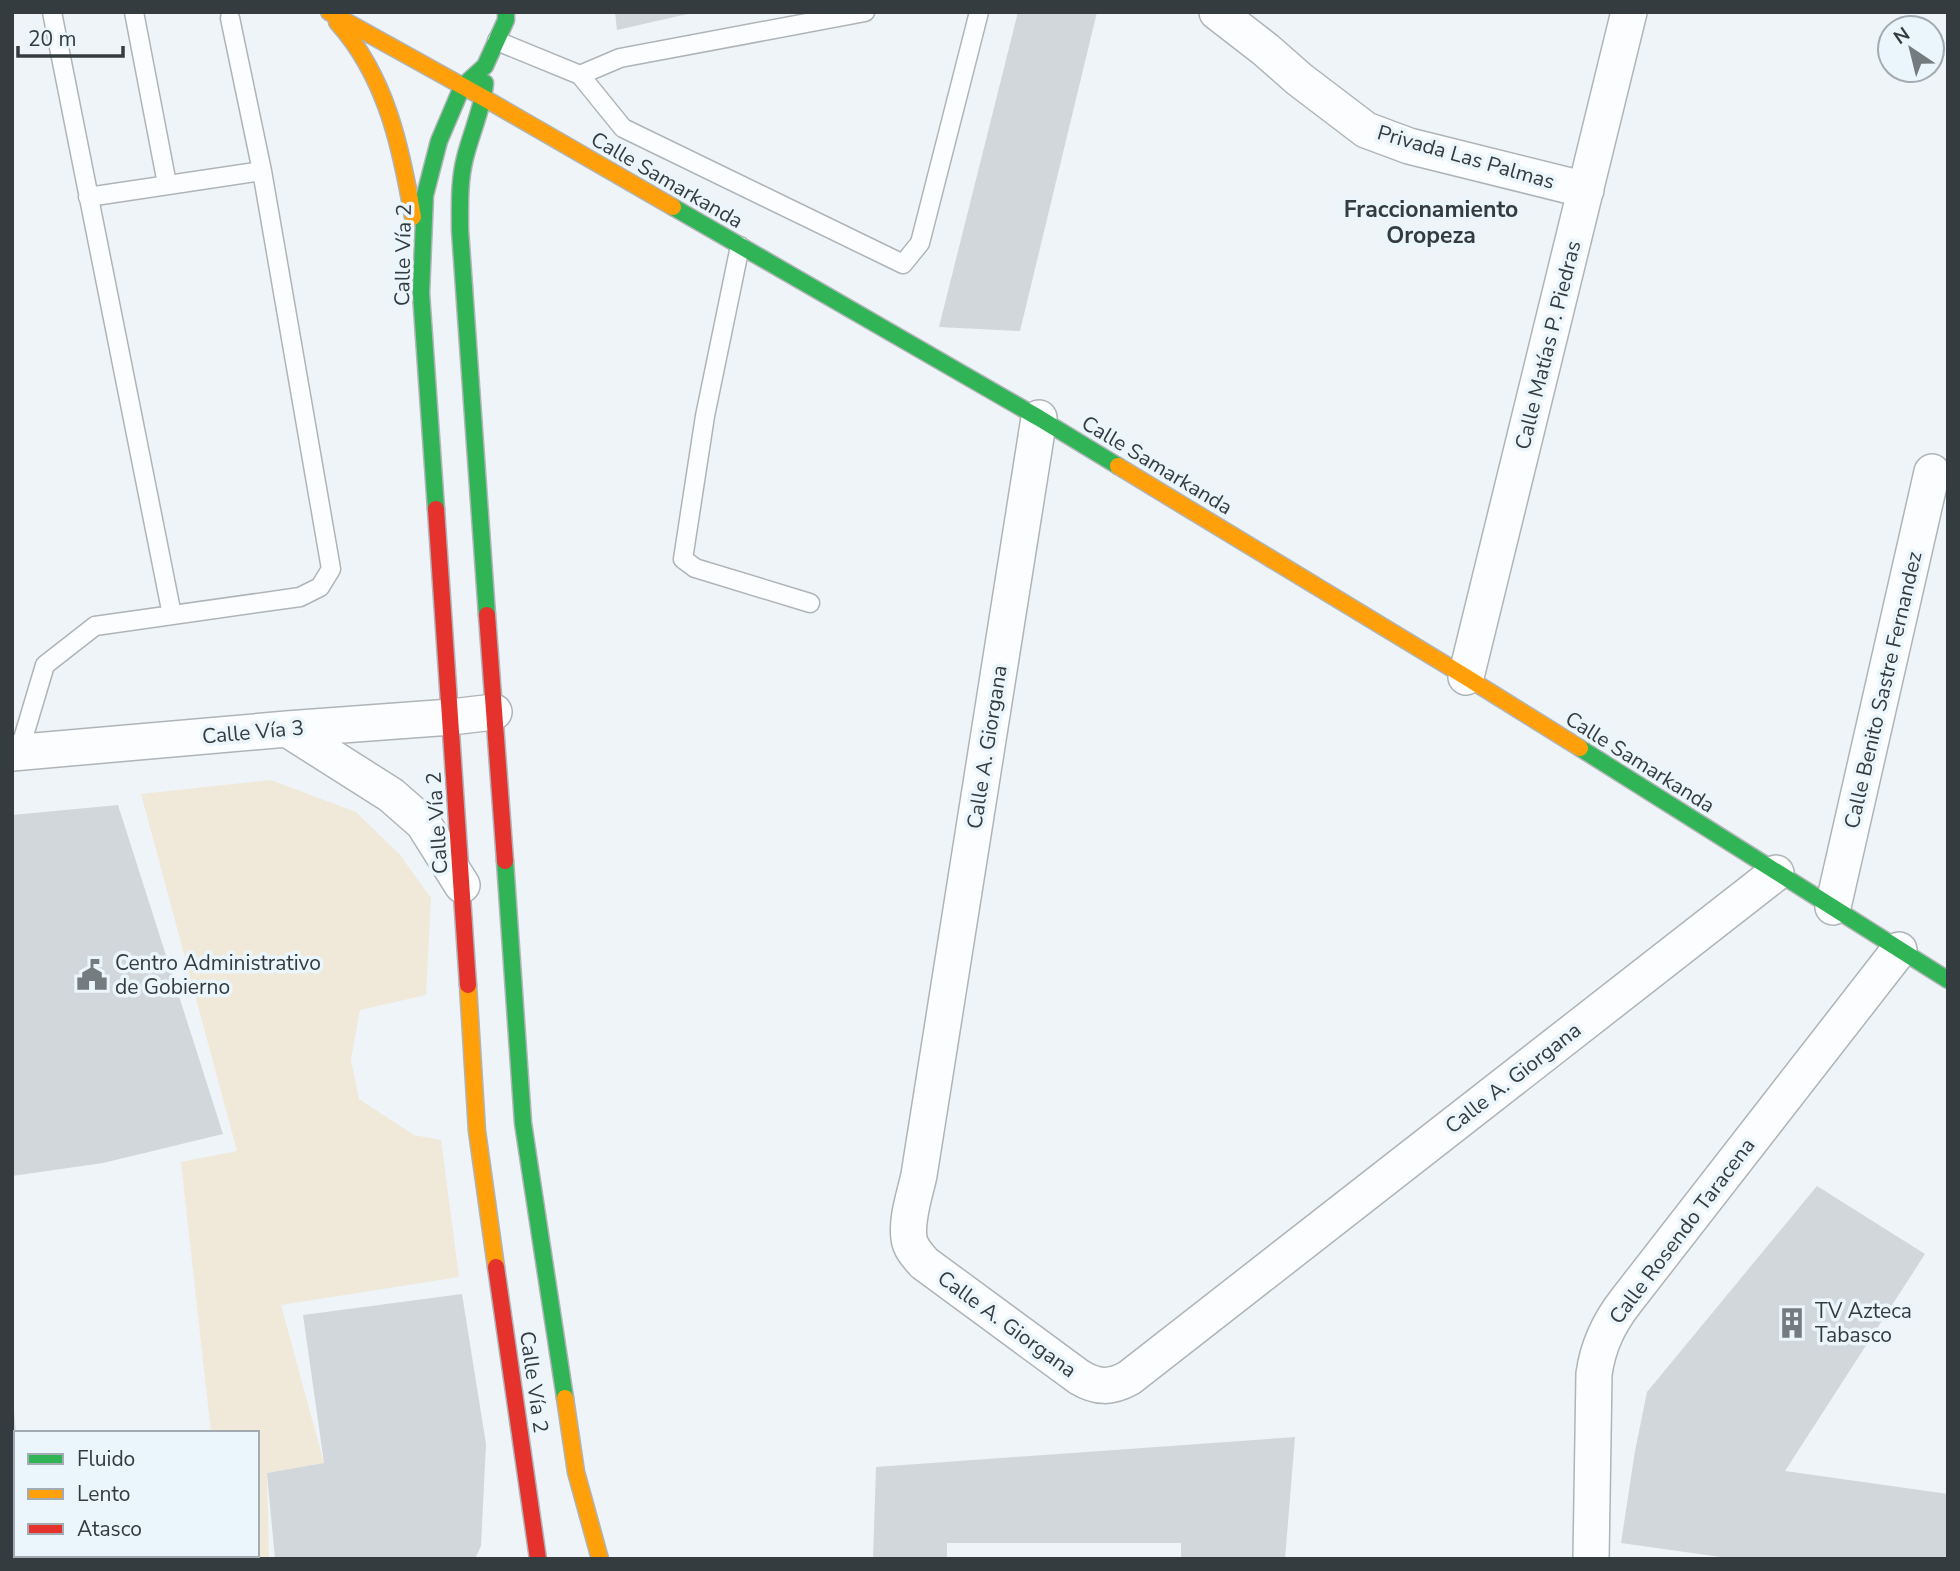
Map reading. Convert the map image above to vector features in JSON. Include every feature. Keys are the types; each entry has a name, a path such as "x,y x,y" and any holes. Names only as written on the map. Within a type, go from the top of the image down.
{"street":[{"name":"Calle Samarkanda","path":"329,12 484,98 1038,418 1466,677 1948,980"},
{"path":"329,12 355,43 375,80 394,126 403,161 422,270"},
{"path":"462,88 485,66 506,20 506,12"},
{"name":"Privada Las Palmas","path":"1217,12 1366,130 1409,146 1586,190"},
{"name":"Calle Matías P. Piedras","path":"1466,677 1629,12"},
{"name":"Calle Vía 2","path":"485,66 484,98 464,161 460,230 523,1123 576,1472 600,1559"},
{"name":"Calle Vía 2","path":"462,88 430,169 425,195 421,293 452,717 477,1132 538,1559"},
{"name":"Calle A. Giorgana","path":"1038,418 909,1239 914,1251 924,1263 1079,1377 1103,1387 1129,1378 1776,873"},
{"name":"Calle Benito Sastre Fernandez","path":"1833,907 1932,472"},
{"name":"Calle Vía 3","path":"15,753 494,712"},
{"path":"287,729 391,795 423,823 462,886"},
{"name":"Calle Rosendo Taracena","path":"1591,1559 1594,1374 1596,1358 1606,1330 1899,950"}],"lane":[{"path":"52,12 172,615"},
{"path":"134,12 167,184"},
{"path":"580,75 620,58 865,12"},
{"path":"497,41 580,75 623,128 903,264 919,243 979,12"},
{"path":"15,753 45,665 95,626 300,597 320,587 331,569 262,171 230,18"},
{"path":"88,197 262,171"},
{"path":"740,246 705,416 683,559 695,568 810,603"}],"shaded area":[{"path":"271,780 356,812 400,855 431,898 426,995 360,1010 351,1060 359,1099 414,1135 441,1140 459,1277 281,1305 324,1463 267,1473 269,1559 66,1559 259,1557 259,1431 211,1431 181,1162 237,1151 141,794"}],"building":[{"path":"615,12 692,12 692,13 617,30"},
{"path":"1018,12 1097,12 1020,331 939,327"},
{"name":"Centro Administrativo de Gobierno","path":"118,805 223,1134 103,1163 12,1176 12,815"},
{"name":"TV Azteca Tabasco","path":"1817,1186 1925,1254 1785,1471 1948,1494 1948,1559 1735,1559 1621,1543 1647,1392"},
{"path":"462,1294 486,1444 481,1546 475,1559 275,1559 267,1473 324,1463 303,1315"},
{"path":"14,1409 14,1557 28,1559 12,1559"},
{"path":"1295,1437 1285,1559 1181,1559 1181,1543 947,1543 947,1559 873,1559 876,1467"}],"traffic: fast":[{"path":"436,509 421,293 425,195 439,141 462,87 485,66 506,20 506,12"},
{"path":"485,83 463,167 460,230 487,615"},
{"path":"673,207 1118,466"},
{"path":"1580,748 1948,980"},
{"path":"505,861 523,1123 565,1398"}],"traffic: slow":[{"path":"329,12 673,207"},
{"path":"337,22 368,65 389,114 397,139 413,217"},
{"path":"1118,466 1580,748"},
{"path":"468,985 477,1131 496,1267"},
{"path":"565,1398 576,1472 600,1559"}],"traffic: jam":[{"path":"436,509 468,985"},
{"path":"487,615 505,861"},
{"path":"496,1267 538,1559"}],"place":[{"name":"Centro Administrativo de Gobierno","path":"92,975"},
{"name":"TV Azteca Tabasco","path":"1792,1323"}],"district":[{"name":"Fraccionamiento Oropeza","path":"1431,222"}]}
